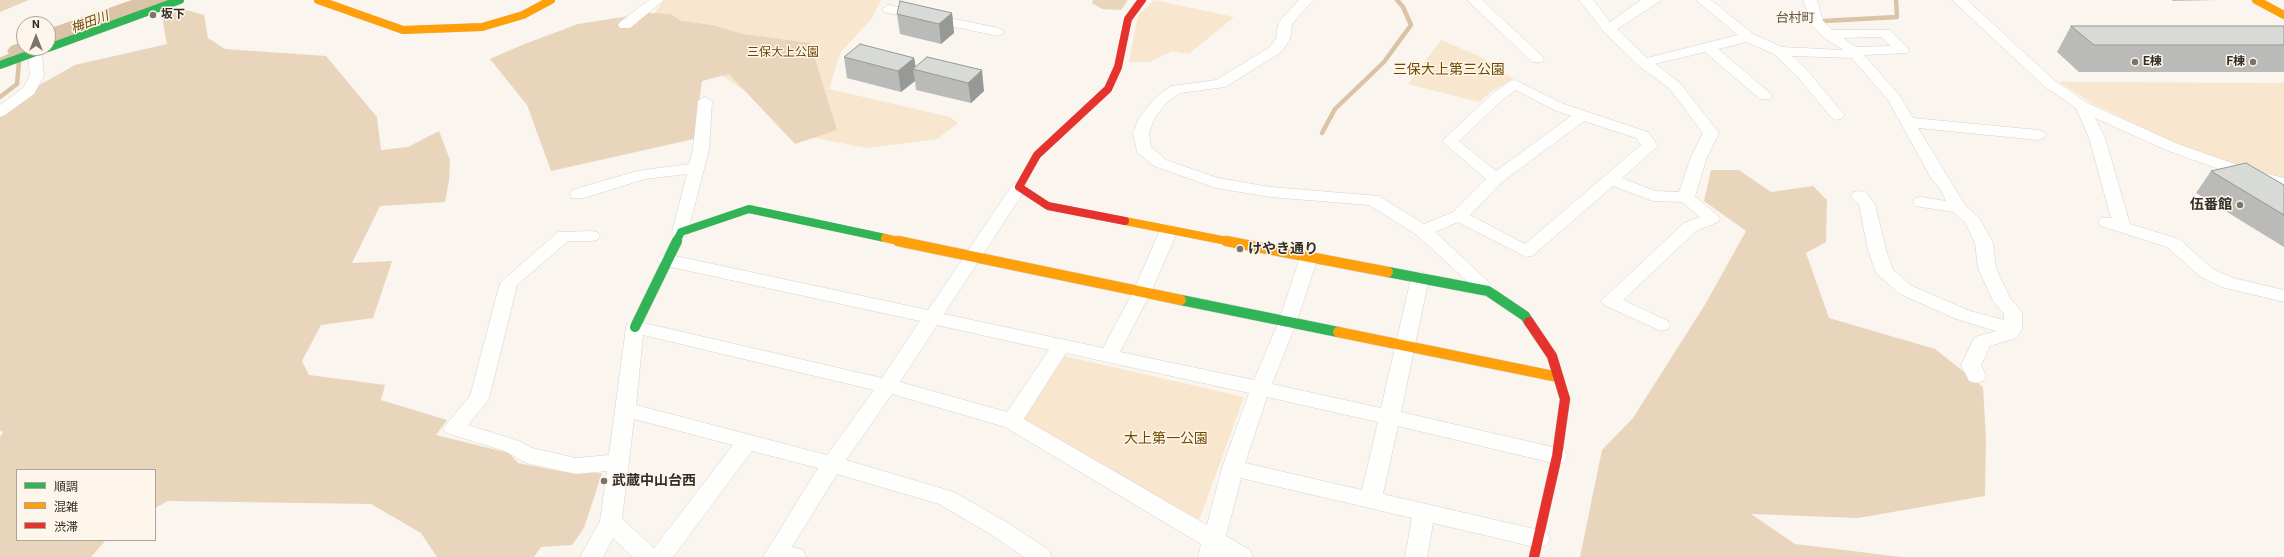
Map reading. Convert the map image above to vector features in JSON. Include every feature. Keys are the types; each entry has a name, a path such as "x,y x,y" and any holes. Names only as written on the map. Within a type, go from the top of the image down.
{"street":[{"path":"56,44 180,0"},
{"path":"318,0 388,26 403,30 438,30 482,27 522,15 551,0"},
{"path":"625,25 657,0"},
{"path":"782,555 832,464 887,386 1019,187 1037,155 1108,89 1118,67 1128,19 1142,0"},
{"path":"1233,468 1371,500 1424,514 1537,548 1557,456 1565,399 1552,356 1525,316 1488,291 1423,231 1373,200 1270,192 1216,183 1187,174 1160,163 1143,149 1141,133 1147,118 1160,101 1176,89 1220,84 1275,50 1283,40 1285,23 1306,0"},
{"path":"1474,0 1538,59"},
{"path":"1586,0 1609,29 1644,63 1675,86 1711,133 1699,157 1686,197"},
{"path":"1609,29 1646,3 1654,0"},
{"path":"1702,0 1748,37 1779,51 1802,73 1837,115"},
{"path":"1810,0 1818,22 1828,34 1853,51 1894,98 1939,178 1948,188 1958,208 1972,219 1984,243 1987,268 2002,301 2013,312 2013,329 2009,333 1982,342 1971,365 1976,376"},
{"path":"1960,0 2049,83 2082,106 2172,147 2247,174 2284,183"},
{"path":"2256,0 2284,15"},
{"path":"889,9 998,32"},
{"path":"1779,51 1848,55 1853,51 1902,50 1885,33 1828,34"},
{"path":"1644,63 1748,37"},
{"path":"1708,47 1765,96"},
{"path":"0,65 24,56"},
{"path":"0,112 29,91 37,76 41,56"},
{"path":"1459,216 1526,252 1650,146 1642,135 1581,116 1559,107 1515,84 1450,141 1496,179"},
{"path":"591,557 611,522 617,462 635,327 666,260 681,232 701,149 705,101"},
{"path":"2082,106 2097,138 2115,224 2173,242 2206,273 2228,283 2284,296"},
{"path":"1423,231 1459,216 1496,179 1581,116"},
{"path":"1908,122 2038,135"},
{"path":"578,194 643,174 696,168"},
{"path":"1612,180 1653,196 1686,197 1712,218 1690,227 1610,301 1661,325"},
{"path":"1019,187 1048,206 1488,291"},
{"path":"1859,196 1867,204 1877,250 1885,273 1906,290 1963,315 2013,329"},
{"path":"1921,202 1958,208"},
{"path":"681,232 749,209 972,257 1558,377"},
{"path":"1108,357 1142,292 1169,230"},
{"path":"591,236 564,236 509,283 479,399 453,428 512,446 526,455 576,466 617,462"},
{"path":"1211,549 1233,468 1260,389 1288,321 1310,257"},
{"path":"666,260 1390,417 1557,456"},
{"path":"1371,500 1420,278"},
{"path":"635,327 887,386 1012,421 1211,549 1242,557"},
{"path":"1012,421 1061,346"},
{"path":"624,409 832,464 946,498 1000,529 1040,557"},
{"path":"660,557 748,442"},
{"path":"1416,557 1424,514"},
{"path":"611,522 648,557"}],"green space":[{"path":"0,0 29,0 0,12"},
{"name":"三保大上公園","path":"664,0 881,0 872,18 840,53 829,89 950,117 958,123 937,139 867,148 815,138 724,77 652,38 645,26"},
{"path":"1093,0 1128,0 1121,10 1102,9 1092,3"},
{"path":"1154,0 1234,17 1189,54 1172,51 1150,62 1129,62 1138,16"},
{"path":"183,9 204,15 208,38 225,49 326,56 377,117 381,150 408,147 439,131 450,160 449,181 445,202 380,206 352,263 392,261 373,318 321,325 302,361 309,375 385,385 381,400 447,420 436,435 509,453 518,463 569,473 602,473 584,528 572,545 541,547 534,557 437,557 421,533 371,504 168,501 156,507 156,469 16,469 16,541 105,541 91,557 0,557 0,437 3,432 0,431 0,107 75,65 167,44 162,17"},
{"path":"649,13 671,14 681,21 712,25 743,34 810,43 837,130 795,144 729,74 702,81 694,139 551,171 527,105 490,59 578,24"},
{"name":"三保大上第三公園","path":"1441,40 1481,57 1513,79 1493,90 1479,102 1408,84"},
{"path":"2059,82 2284,83 2284,178 2221,160 2173,142 2093,104"},
{"path":"1711,170 1739,170 1771,192 1813,186 1827,200 1826,242 1806,253 1829,318 1935,349 1983,387 1986,439 1985,496 1858,518 1751,514 1795,544 1901,557 1580,557 1602,450 1633,418 1706,303 1746,231 1704,201"},
{"name":"大上第一公園","path":"1060,355 1244,397 1197,526 1022,420"}],"building":[{"path":"900,1 952,13 939,24 897,14"},
{"path":"2071,26 2284,26 2284,45 2094,45"},
{"path":"860,44 914,58 898,71 844,57"},
{"path":"927,57 982,70 968,83 913,69"},
{"path":"2246,163 2284,185 2284,215 2211,171"}],"waterway":[{"name":"梅田川","path":"56,35 155,0"},
{"path":"1322,133 1335,109 1384,62 1411,25 1403,7 1397,0"},
{"path":"1824,21 1897,17 1896,0"},
{"name":"梅田川","path":"0,60 20,51 17,84 0,97"}],"traffic: fast":[{"path":"56,45 180,0"},
{"path":"0,65 25,56"},
{"path":"635,327 681,232 749,209 885,238"},
{"path":"1388,272 1488,291 1525,316 1529,322"},
{"path":"1181,300 1338,332"}],"traffic: slow":[{"path":"318,0 403,30 482,27 523,15 551,0"},
{"path":"2256,0 2284,15"},
{"path":"1125,221 1388,272"},
{"path":"885,238 1181,300"},
{"path":"1338,332 1558,377"}],"traffic: jam":[{"path":"1125,221 1048,206 1019,187 1037,155 1108,89 1118,67 1128,19 1142,0"},
{"path":"1529,322 1552,356 1565,399 1557,456 1534,557"}],"place":[{"name":"坂下","path":"153,15"},
{"name":"E棟","path":"2135,62"},
{"name":"F棟","path":"2253,62"},
{"name":"伍番館","path":"2240,205"},
{"name":"けやき通り","path":"1240,249"},
{"name":"武蔵中山台西","path":"604,481"}],"district":[{"name":"台村町","path":"1795,19"}]}
